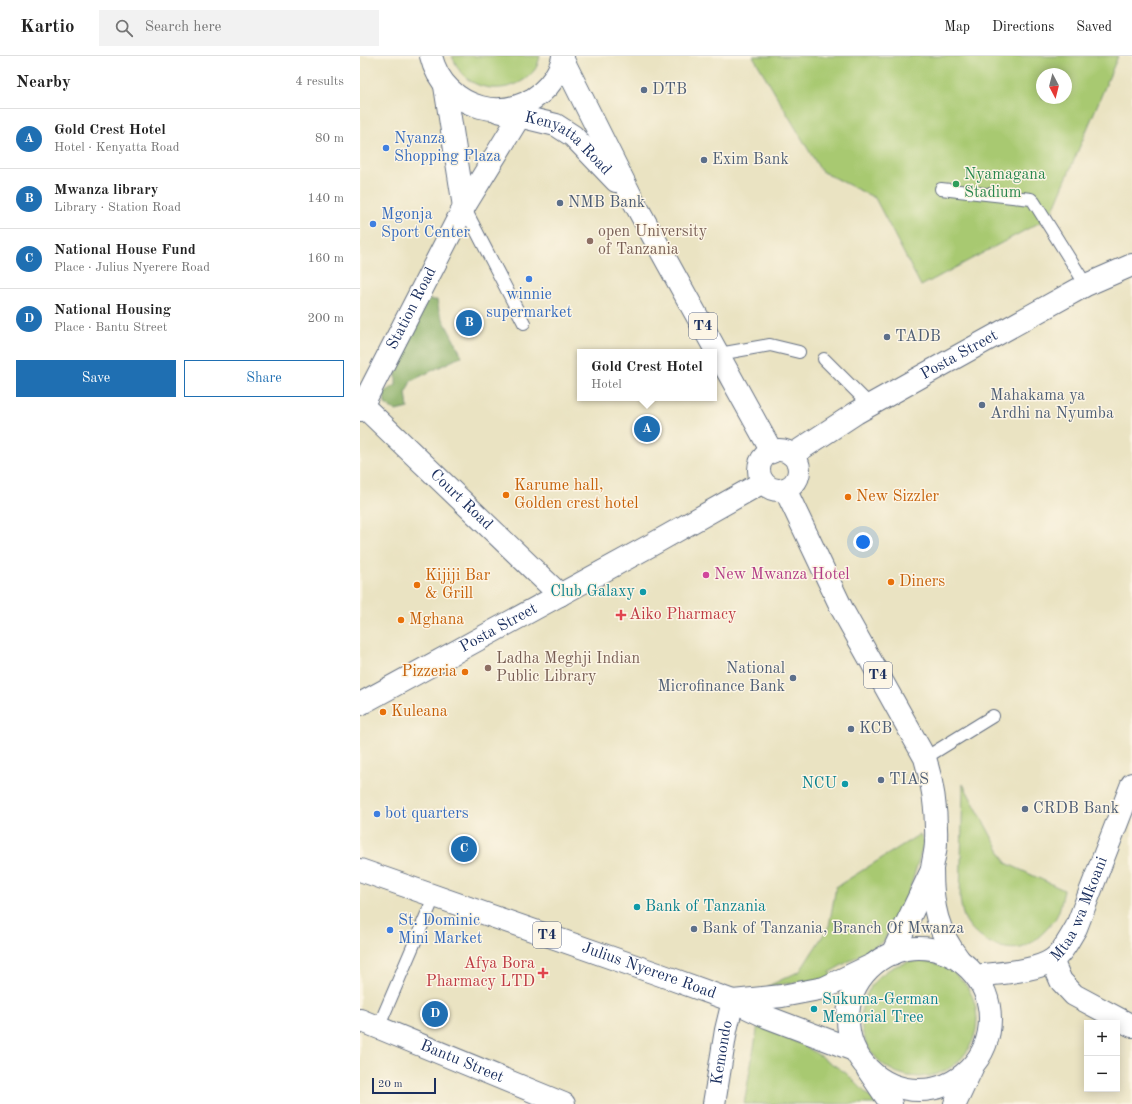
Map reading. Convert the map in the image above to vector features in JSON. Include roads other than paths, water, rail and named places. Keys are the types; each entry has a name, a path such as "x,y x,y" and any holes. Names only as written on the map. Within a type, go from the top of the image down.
{"main road":[{"name":"T4","path":"431,56 434,68 445,86 461,100 488,109 513,107 525,109 554,79 563,58"},
{"name":"Kenyatta Road","path":"563,58 633,200 716,349"},
{"path":"445,86 464,207"},
{"name":"Kenyatta Road","path":"525,109 556,125 573,136 633,200"},
{"name":"Station Road","path":"361,406 464,207 525,109"},
{"name":"Posta Street","path":"782,454 1086,285 1132,264"},
{"name":"Kenyatta Road","path":"717,350 782,454"},
{"name":"Court Road","path":"361,406 560,595"},
{"path":"782,454 796,461 798,474 791,486 785,489 771,488 762,482 759,473 759,466 762,460 782,454"},
{"name":"Posta Street","path":"360,704 560,595 762,482"},
{"name":"T4","path":"785,489 843,611 924,758 930,773 936,813 936,843 932,869 935,912 940,931 960,961"},
{"name":"Mtaa wa Mkoani","path":"976,976 1036,966 1052,960 1066,945 1076,928 1131,788"},
{"name":"T4","path":"883,959 932,869"},
{"name":"Julius Nyerere Road","path":"360,870 435,895 733,1001 767,1017 854,1050"},
{"path":"892,1104 854,1050 848,1026 850,1002 859,980 883,959 917,948 942,952 960,961 976,976 988,997 991,1022 986,1047 972,1068 956,1104"},
{"name":"Julius Nyerere Road","path":"733,1001 782,996 824,988 883,959"},
{"path":"1052,960 1061,981 1074,995 1132,1026"},
{"name":"Kemondo","path":"714,1104 726,1030 733,1001"},
{"name":"Bantu Street","path":"369,1024 564,1104"},
{"path":"868,1070 897,1088 925,1091 953,1083 972,1068"}],"lane":[{"path":"941,189 1031,199 1086,285"},
{"path":"464,207 524,323"},
{"path":"719,354 770,345 799,352"},
{"path":"824,359 870,405"},
{"path":"924,758 993,716"},
{"path":"369,1024 435,895"}],"place":[{"name":"DTB","path":"644,90"},
{"name":"Nyanza Shopping Plaza","path":"386,148"},
{"name":"Exim Bank","path":"704,160"},
{"name":"Nyamagana Stadium","path":"956,184"},
{"name":"NMB Bank","path":"560,203"},
{"name":"Mgonja Sport Center","path":"373,224"},
{"name":"open University of Tanzania","path":"590,241"},
{"name":"winnie supermarket","path":"529,279"},
{"name":"Mwanza library","path":"469,323"},
{"name":"TADB","path":"887,337"},
{"name":"Mahakama ya Ardhi na Nyumba","path":"982,405"},
{"name":"Gold Crest Hotel","path":"647,429"},
{"name":"Karume hall, Golden crest hotel","path":"506,495"},
{"name":"New Sizzler","path":"848,497"},
{"name":"New Mwanza Hotel","path":"706,575"},
{"name":"Diners","path":"891,582"},
{"name":"Kijiji Bar & Grill","path":"417,585"},
{"name":"Club Galaxy","path":"643,592"},
{"name":"Aiko Pharmacy","path":"621,615"},
{"name":"Mghana","path":"401,620"},
{"name":"Ladha Meghji Indian Public Library","path":"488,668"},
{"name":"Pizzeria","path":"465,672"},
{"name":"National Microfinance Bank","path":"793,678"},
{"name":"Kuleana","path":"383,712"},
{"name":"KCB","path":"851,729"},
{"name":"TIAS","path":"881,780"},
{"name":"NCU","path":"845,784"},
{"name":"CRDB Bank","path":"1025,809"},
{"name":"bot quarters","path":"377,814"},
{"name":"National House Fund","path":"464,849"},
{"name":"Bank of Tanzania","path":"637,907"},
{"name":"Bank of Tanzania, Branch Of Mwanza","path":"694,929"},
{"name":"St. Dominic Mini Market","path":"390,930"},
{"name":"Afya Bora Pharmacy LTD","path":"543,973"},
{"name":"Sukuma-German Memorial Tree","path":"814,1009"},
{"name":"National Housing","path":"435,1014"}]}
